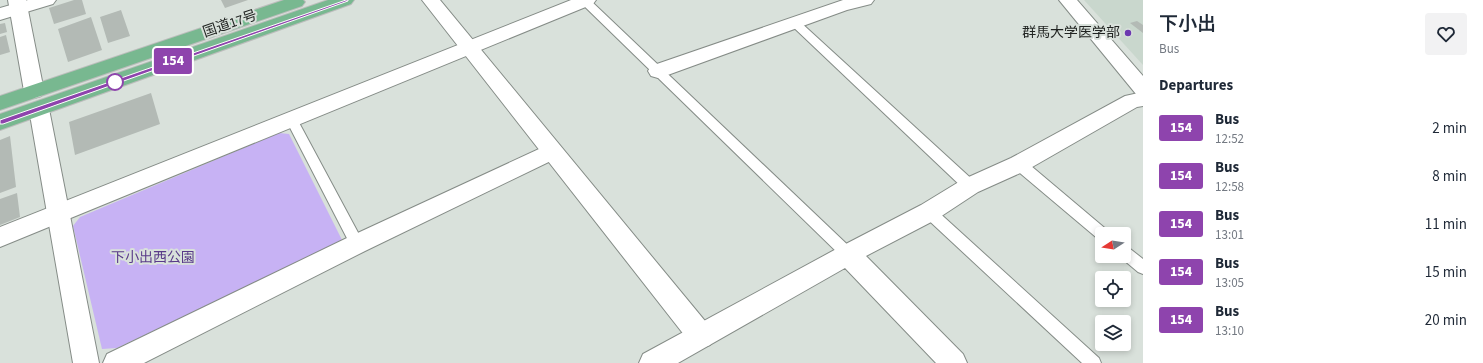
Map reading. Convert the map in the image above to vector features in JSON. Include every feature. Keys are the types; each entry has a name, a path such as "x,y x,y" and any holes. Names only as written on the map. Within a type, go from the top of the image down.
{"highway":[{"name":"国道17号","path":"0,122 36,100 301,0"},
{"name":"国道17号","path":"0,103 36,100 346,0"}],"street":[{"path":"0,14 18,4 47,0"},
{"path":"431,0 701,336"},
{"path":"658,70 794,22 838,3 865,0"},
{"path":"1068,0 1143,90"},
{"path":"0,237 586,1"},
{"path":"18,4 86,363"},
{"path":"652,363 848,254 929,212 970,186 1019,164 1132,102 1143,99"},
{"path":"116,363 356,244 552,151"},
{"path":"848,254 954,363"}],"lane":[{"path":"586,1 848,254"},
{"path":"794,22 970,186"},
{"path":"292,120 356,244"},
{"path":"1019,164 1095,228"},
{"path":"929,212 1092,363"},
{"path":"1131,258 1143,268"}],"shaded area":[{"name":"群馬大学医学部","path":"1084,0 1143,0 1143,65"}],"green space":[{"name":"下小出西公園","path":"279,133 289,134 343,242 117,348 102,349 73,226 80,217"}],"building":[{"path":"74,0 82,0 86,14 54,24 49,8"},
{"path":"221,0 248,0 225,8"},
{"path":"121,10 130,36 108,43 100,17"},
{"path":"91,17 102,50 68,62 58,29"},
{"path":"1137,21 1143,25 1143,33 1130,23"},
{"path":"5,23 7,32 0,34 0,24"},
{"path":"6,35 10,52 0,55 0,37"},
{"path":"151,93 160,124 75,155 69,122"},
{"path":"10,136 16,187 0,193 0,140"},
{"path":"17,193 20,217 0,225 0,199"}],"bus line":[{"name":"154","path":"0,122 346,0"}],"place":[{"name":"群馬大学医学部","path":"1128,33"}]}
